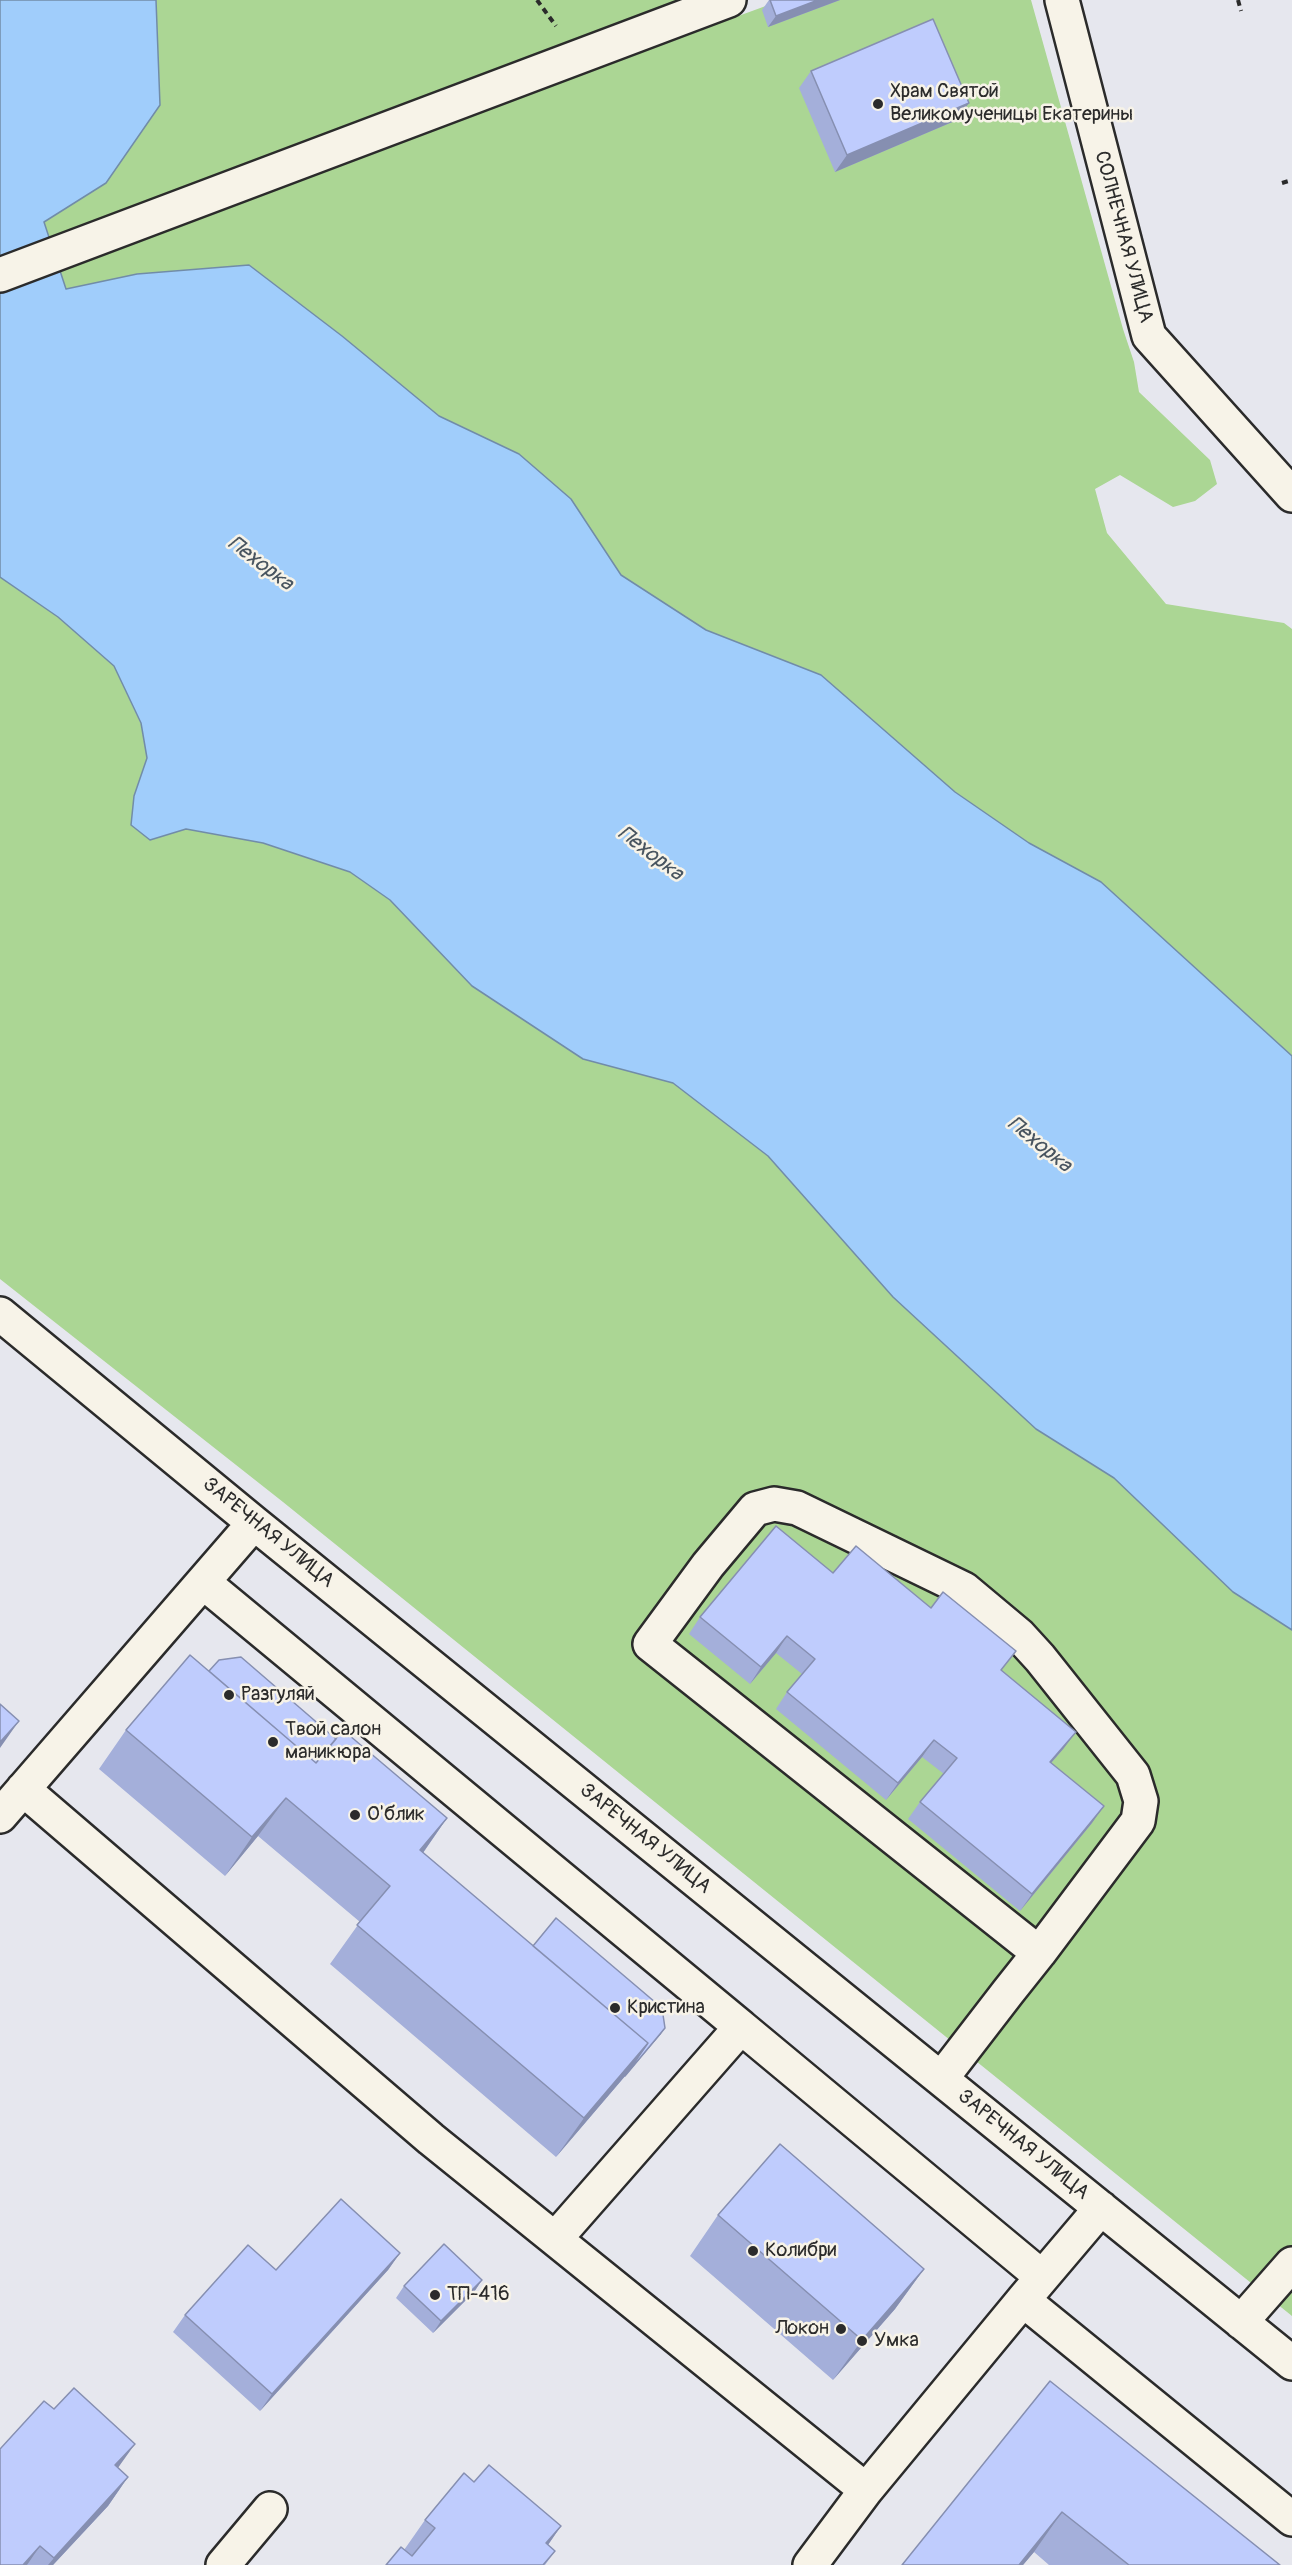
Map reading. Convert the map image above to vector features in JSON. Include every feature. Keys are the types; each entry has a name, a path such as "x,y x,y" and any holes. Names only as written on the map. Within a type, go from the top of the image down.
{"street":[{"path":"0,275 729,0"},
{"name":"СОЛНЕЧНАЯ УЛИЦА","path":"1062,0 1149,336 1292,495"},
{"name":"ЗАРЕЧНАЯ УЛИЦА","path":"0,1314 254,1523 1292,2363"},
{"path":"941,2079 1039,1953 1138,1821 1141,1801 1133,1775 1040,1658 1019,1635 964,1589 797,1508 774,1504 755,1509 732,1533 650,1644 1039,1953"},
{"path":"0,1816 254,1523"},
{"path":"203,1582 741,2027 1292,2519"},
{"path":"23,1789 431,2139 866,2490"},
{"path":"555,2240 741,2027"},
{"path":"810,2565 866,2490 1101,2208"},
{"path":"1241,2322 1292,2264"},
{"path":"223,2565 270,2509"}],"path":[{"path":"537,0 560,31"},
{"path":"1238,0 1241,11"},
{"path":"1282,183 1292,180"}],"green space":[{"path":"156,0 681,0 503,67 515,98 782,0 1031,0 1134,362 1139,392 1210,460 1217,484 1195,501 1173,507 1120,475 1095,489 1107,533 1166,604 1284,623 1292,629 1292,1056 1101,882 1029,843 955,792 821,675 706,630 621,575 571,499 519,454 439,416 342,336 249,265 137,274 66,289 44,222 106,183 160,105"},
{"path":"0,577 58,617 114,666 141,724 147,758 134,796 150,840 186,829 263,843 350,872 390,900 472,986 583,1059 673,1083 768,1156 893,1297 1036,1429 1114,1478 1233,1592 1292,1630 1292,2316 283,1502 0,1279"}],"water":[{"name":"Пехорка","path":"0,0 156,0 160,105 106,183 44,222 66,289 137,274 249,265 342,336 439,416 519,454 571,499 621,575 706,630 821,675 955,792 1029,843 1101,882 1292,1056 1292,1630 1233,1592 1114,1478 1036,1429 893,1297 768,1156 673,1083 583,1059 472,986 390,900 350,872 263,843 186,829 150,840 131,825 134,796 147,758 141,723 114,666 58,617 0,577"}],"building":[{"path":"770,0 818,0 776,16"},
{"name":"Храм Святой Великомученицы Екатерины","path":"933,19 969,103 847,155 811,71"},
{"path":"776,1526 833,1573 856,1546 931,1608 943,1592 1016,1651 1001,1670 1076,1732 1050,1762 1104,1806 1032,1894 920,1802 957,1758 934,1740 898,1783 787,1692 815,1659 787,1636 761,1667 700,1617"},
{"path":"190,1655 316,1763 343,1730 447,1818 420,1850 648,2043 584,2118 357,1925 390,1886 286,1798 252,1837 126,1730"},
{"path":"241,1657 336,1739 316,1763 209,1671 219,1660"},
{"path":"0,1704 19,1721 0,1742"},
{"path":"556,1918 662,2008 665,2028 625,2076 648,2043 533,1946"},
{"path":"780,2144 924,2269 862,2340 718,2215"},
{"path":"341,2199 400,2253 272,2394 185,2315 248,2245 276,2270"},
{"name":"ТП-416","path":"444,2244 482,2280 441,2321 404,2286"},
{"path":"1050,2381 1280,2565 1129,2565 1062,2512 1019,2565 902,2565"},
{"path":"74,2388 135,2444 115,2465 128,2477 54,2558 40,2546 23,2565 0,2565 0,2449 44,2401 54,2409"},
{"path":"489,2465 561,2526 546,2543 555,2551 543,2565 386,2565 401,2547 412,2556 435,2528 425,2520 464,2473 474,2482"}],"place":[{"name":"Храм Святой Великомученицы Екатерины","path":"878,104"},
{"name":"Разгуляй","path":"229,1695"},
{"name":"Твой салон маникюра","path":"273,1742"},
{"name":"О'блик","path":"355,1815"},
{"name":"Кристина","path":"615,2008"},
{"name":"Колибри","path":"753,2251"},
{"name":"ТП-416","path":"435,2295"},
{"name":"Локон","path":"841,2329"},
{"name":"Умка","path":"862,2341"}]}
